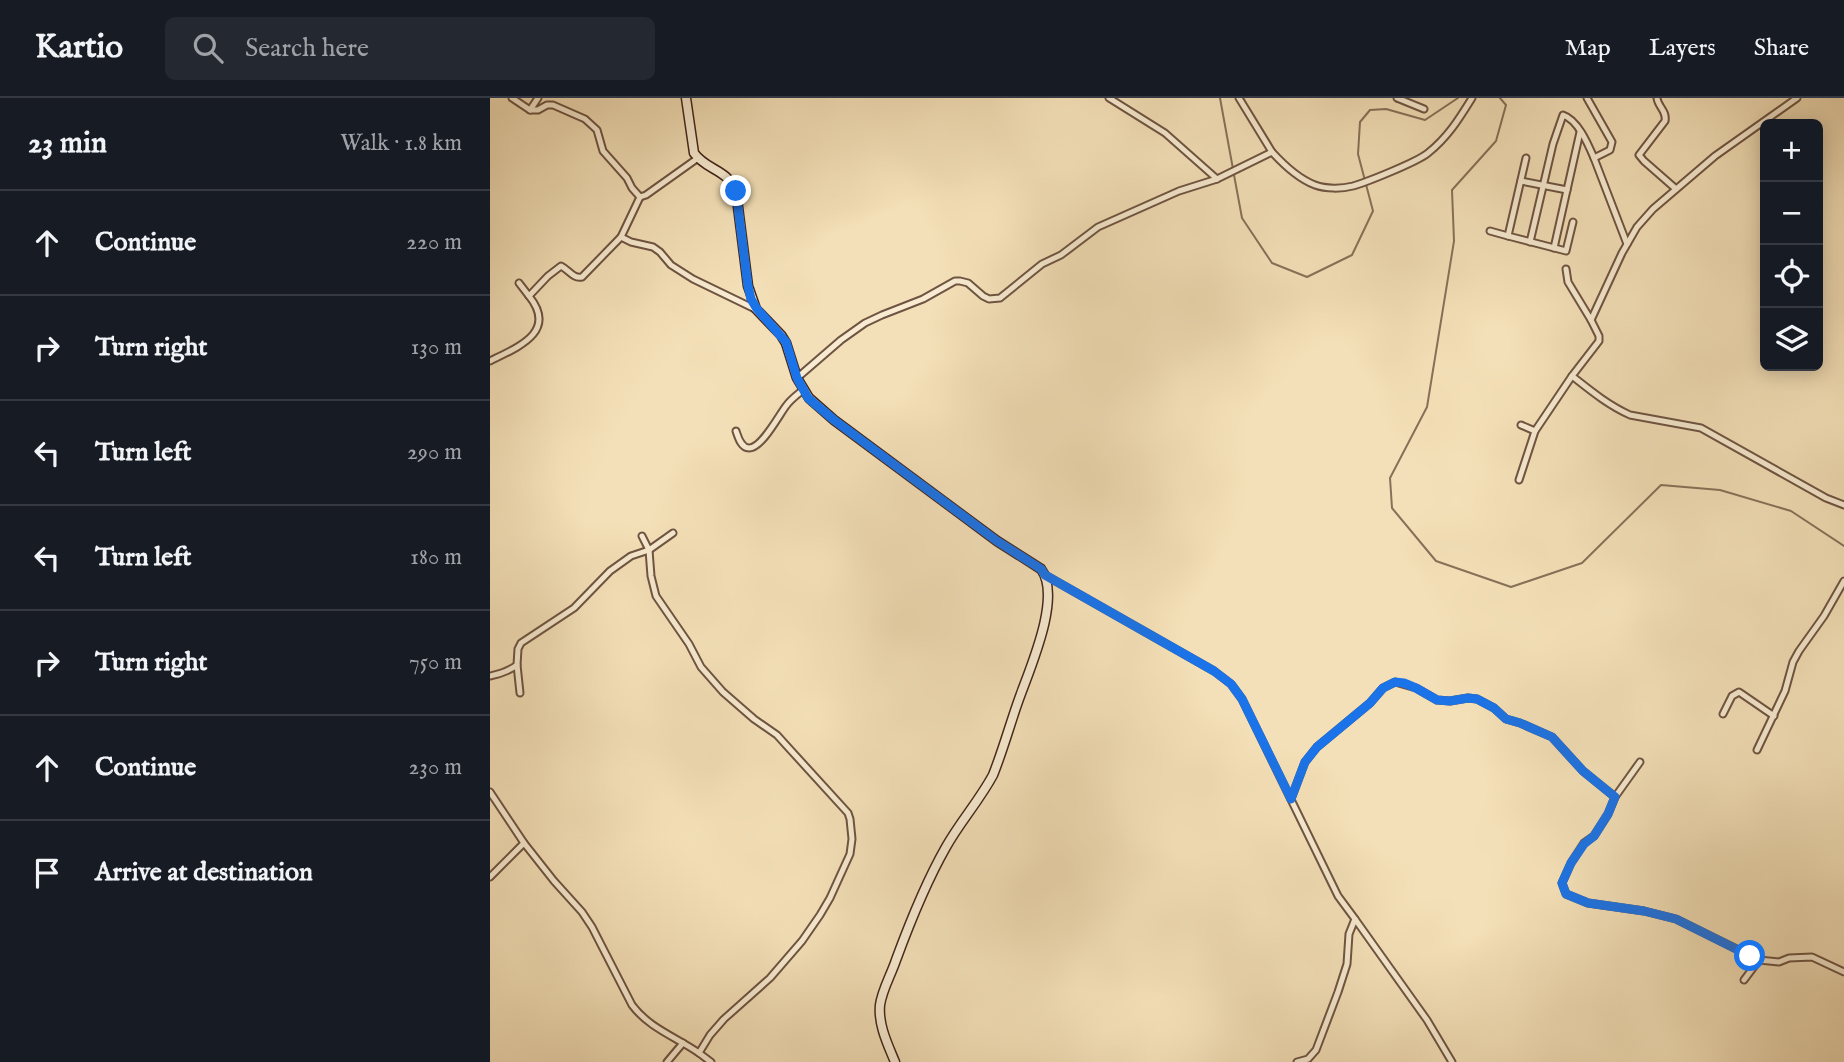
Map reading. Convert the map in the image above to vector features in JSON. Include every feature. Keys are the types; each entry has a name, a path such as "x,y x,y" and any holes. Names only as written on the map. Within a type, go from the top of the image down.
{"street":[{"path":"512,98 530,110 553,105 585,119 597,130 603,151 640,197"},
{"path":"530,110 538,98"},
{"path":"686,98 694,153 729,178 736,191 751,299 786,342 797,378 808,398 997,541 1041,569 1048,584 1043,625 1034,658 1002,751 984,791 946,846 933,871 883,995 881,1020 895,1062"},
{"path":"1109,98 1165,133 1217,179"},
{"path":"1239,98 1272,152 1303,179 1316,185 1336,188 1352,186 1426,156 1451,132 1472,98"},
{"path":"1397,98 1424,109"},
{"path":"1587,98 1612,142 1610,150 1594,158"},
{"path":"1657,98 1665,114 1665,121 1639,155 1676,189"},
{"path":"1591,320 1627,244 1637,227 1653,209 1715,156 1797,98"},
{"path":"1530,242 1563,115 1570,117 1594,158 1627,244"},
{"path":"1554,248 1580,132"},
{"path":"797,378 865,323 923,299 955,281 968,283 989,299 1000,298 1042,264 1061,255 1098,227 1179,191 1217,179 1272,152"},
{"path":"528,296 559,267 577,278 582,277 621,237 640,197 698,158"},
{"path":"1508,236 1526,158"},
{"path":"1521,181 1567,190"},
{"path":"1490,231 1566,251 1573,222"},
{"path":"621,237 653,247 671,265 693,279 757,309"},
{"path":"1520,480 1535,431 1599,341 1591,320 1568,282 1566,269"},
{"path":"490,360 535,334 540,323 532,300 519,283"},
{"path":"1572,376 1619,410 1643,418 1702,428 1826,498 1844,505"},
{"path":"736,431 742,444 750,448 754,446 771,430 794,396 803,390"},
{"path":"1521,425 1535,431"},
{"path":"520,693 517,655 521,643 574,608 610,571 631,556 649,550 673,533"},
{"path":"642,536 649,550 650,576 656,596 689,644 701,667 736,704 777,735 848,813 850,819 850,854 825,906 802,941 770,978 724,1019 699,1053"},
{"path":"1045,575 1214,671 1231,684 1250,715 1338,896 1427,1020 1452,1062"},
{"path":"1757,750 1786,691 1793,662 1844,581"},
{"path":"490,676 508,671 517,665"},
{"path":"1291,799 1305,762 1317,747 1370,703 1383,688 1395,682 1416,688 1437,700 1477,699 1494,708 1506,719 1552,737 1583,771 1615,797"},
{"path":"1723,714 1732,696 1739,692 1774,716"},
{"path":"1640,762 1615,797 1594,836 1584,844 1571,863 1562,883 1566,894 1588,903 1644,911 1676,919 1759,960 1779,962 1789,958 1812,957 1844,972"},
{"path":"490,792 524,843 593,928 639,1015 652,1026 683,1042 711,1062"},
{"path":"490,877 524,843"},
{"path":"1297,1062 1308,1059 1316,1050 1338,992 1346,964 1349,934 1355,919"},
{"path":"1744,980 1759,960"},
{"path":"667,1062 683,1042"}],"waterway":[{"path":"1220,98 1233,169"},
{"path":"1234,175 1242,218 1272,263 1307,277 1352,255 1373,211 1358,154 1360,122 1370,110 1386,109 1425,120 1458,98"},
{"path":"1500,98 1506,105 1496,141 1452,190 1454,241 1427,407 1390,478 1392,508 1436,561 1511,587 1582,563 1661,485 1720,490 1791,511 1844,546"}],"route":[{"path":"736,191 751,299 765,320 786,342 797,378 808,398 997,541 1041,569 1045,575 1214,671 1231,684 1242,699 1291,799 1305,762 1317,747 1370,703 1383,688 1395,682 1404,683 1437,700 1477,699 1494,708 1506,719 1552,737 1583,771 1615,797 1594,836 1584,844 1571,863 1562,883 1566,894 1588,903 1644,911 1676,919 1750,956"}]}
